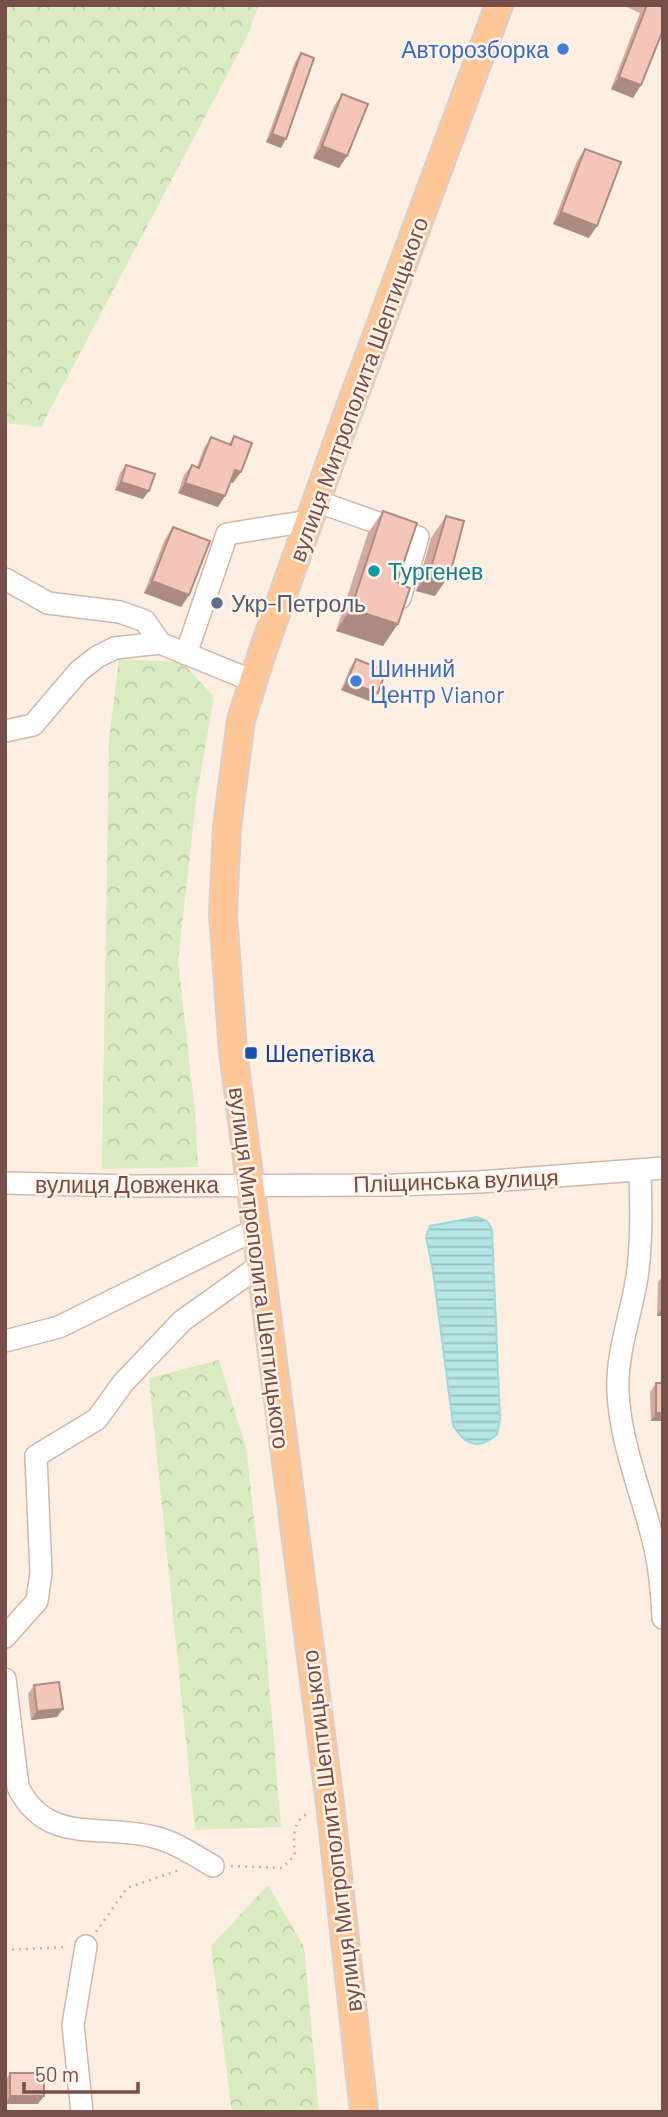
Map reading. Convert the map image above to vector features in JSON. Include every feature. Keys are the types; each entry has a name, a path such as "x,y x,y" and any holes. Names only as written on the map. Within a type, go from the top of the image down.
{"main road":[{"name":"вулиця Митрополита Шептицького","path":"364,2112 330,1804 233,1052 223,914 227,827 241,720 253,681 312,511 499,5"}],"street":[{"path":"186,654 227,534 312,511 418,537 400,598"},
{"path":"5,579 48,603 120,612 145,621 160,643"},
{"path":"5,732 33,725 79,671 97,657 115,648 160,643 253,681"},
{"name":"Пліщинська вулиця","path":"249,1185 480,1182 663,1168"},
{"path":"640,1170 641,1222 637,1274 620,1352 618,1394 628,1457 658,1544 663,1618"},
{"name":"вулиця Довженка","path":"5,1183 249,1185"},
{"path":"5,1341 59,1327 254,1230"},
{"path":"5,1637 37,1601 41,1573 36,1456 97,1419 123,1383 183,1321 259,1266"},
{"path":"5,1679 18,1787 26,1803 37,1815 58,1825 106,1833 152,1836 171,1843 213,1866"},
{"path":"82,2112 73,2025 86,1946"}],"path":[{"path":"5,1950 86,1946"}],"green space":[{"path":"5,5 259,5 247,37 41,427 5,423"},
{"path":"119,659 182,662 214,697 196,799 178,961 195,1112 198,1167 102,1169 109,739"},
{"path":"219,1360 246,1447 259,1562 281,1827 195,1830 149,1378"},
{"path":"268,1885 304,1947 319,2112 232,2112 211,1946"}],"water":[{"path":"477,1217 487,1221 492,1229 500,1419 497,1434 479,1444 467,1441 453,1425 426,1237 430,1226"}],"building":[{"path":"647,5 663,5 663,30 641,85 619,77"},
{"path":"301,53 314,58 286,139 272,134"},
{"path":"342,94 368,104 347,156 322,146"},
{"path":"585,149 621,162 597,226 561,212"},
{"path":"234,436 252,443 241,472 235,470 225,496 185,483 192,465 199,468 211,437 231,445"},
{"path":"126,465 155,474 149,491 121,482"},
{"path":"383,511 417,523 397,582 410,588 398,624 351,609"},
{"path":"446,516 464,521 450,574 431,568"},
{"path":"173,527 210,541 189,595 152,581"},
{"path":"356,659 386,671 378,693 347,682"},
{"path":"656,1383 663,1383 663,1413 656,1413"},
{"path":"59,1682 63,1709 37,1711 34,1685"},
{"path":"10,2073 44,2073 44,2096 10,2096"}],"place":[{"name":"Авторозборка","path":"563,49"},
{"name":"Тургенев","path":"374,571"},
{"name":"Укр-Петроль","path":"217,603"},
{"name":"Шинний Центр Vianor","path":"356,681"},
{"name":"Шепетівка","path":"251,1053"}]}
